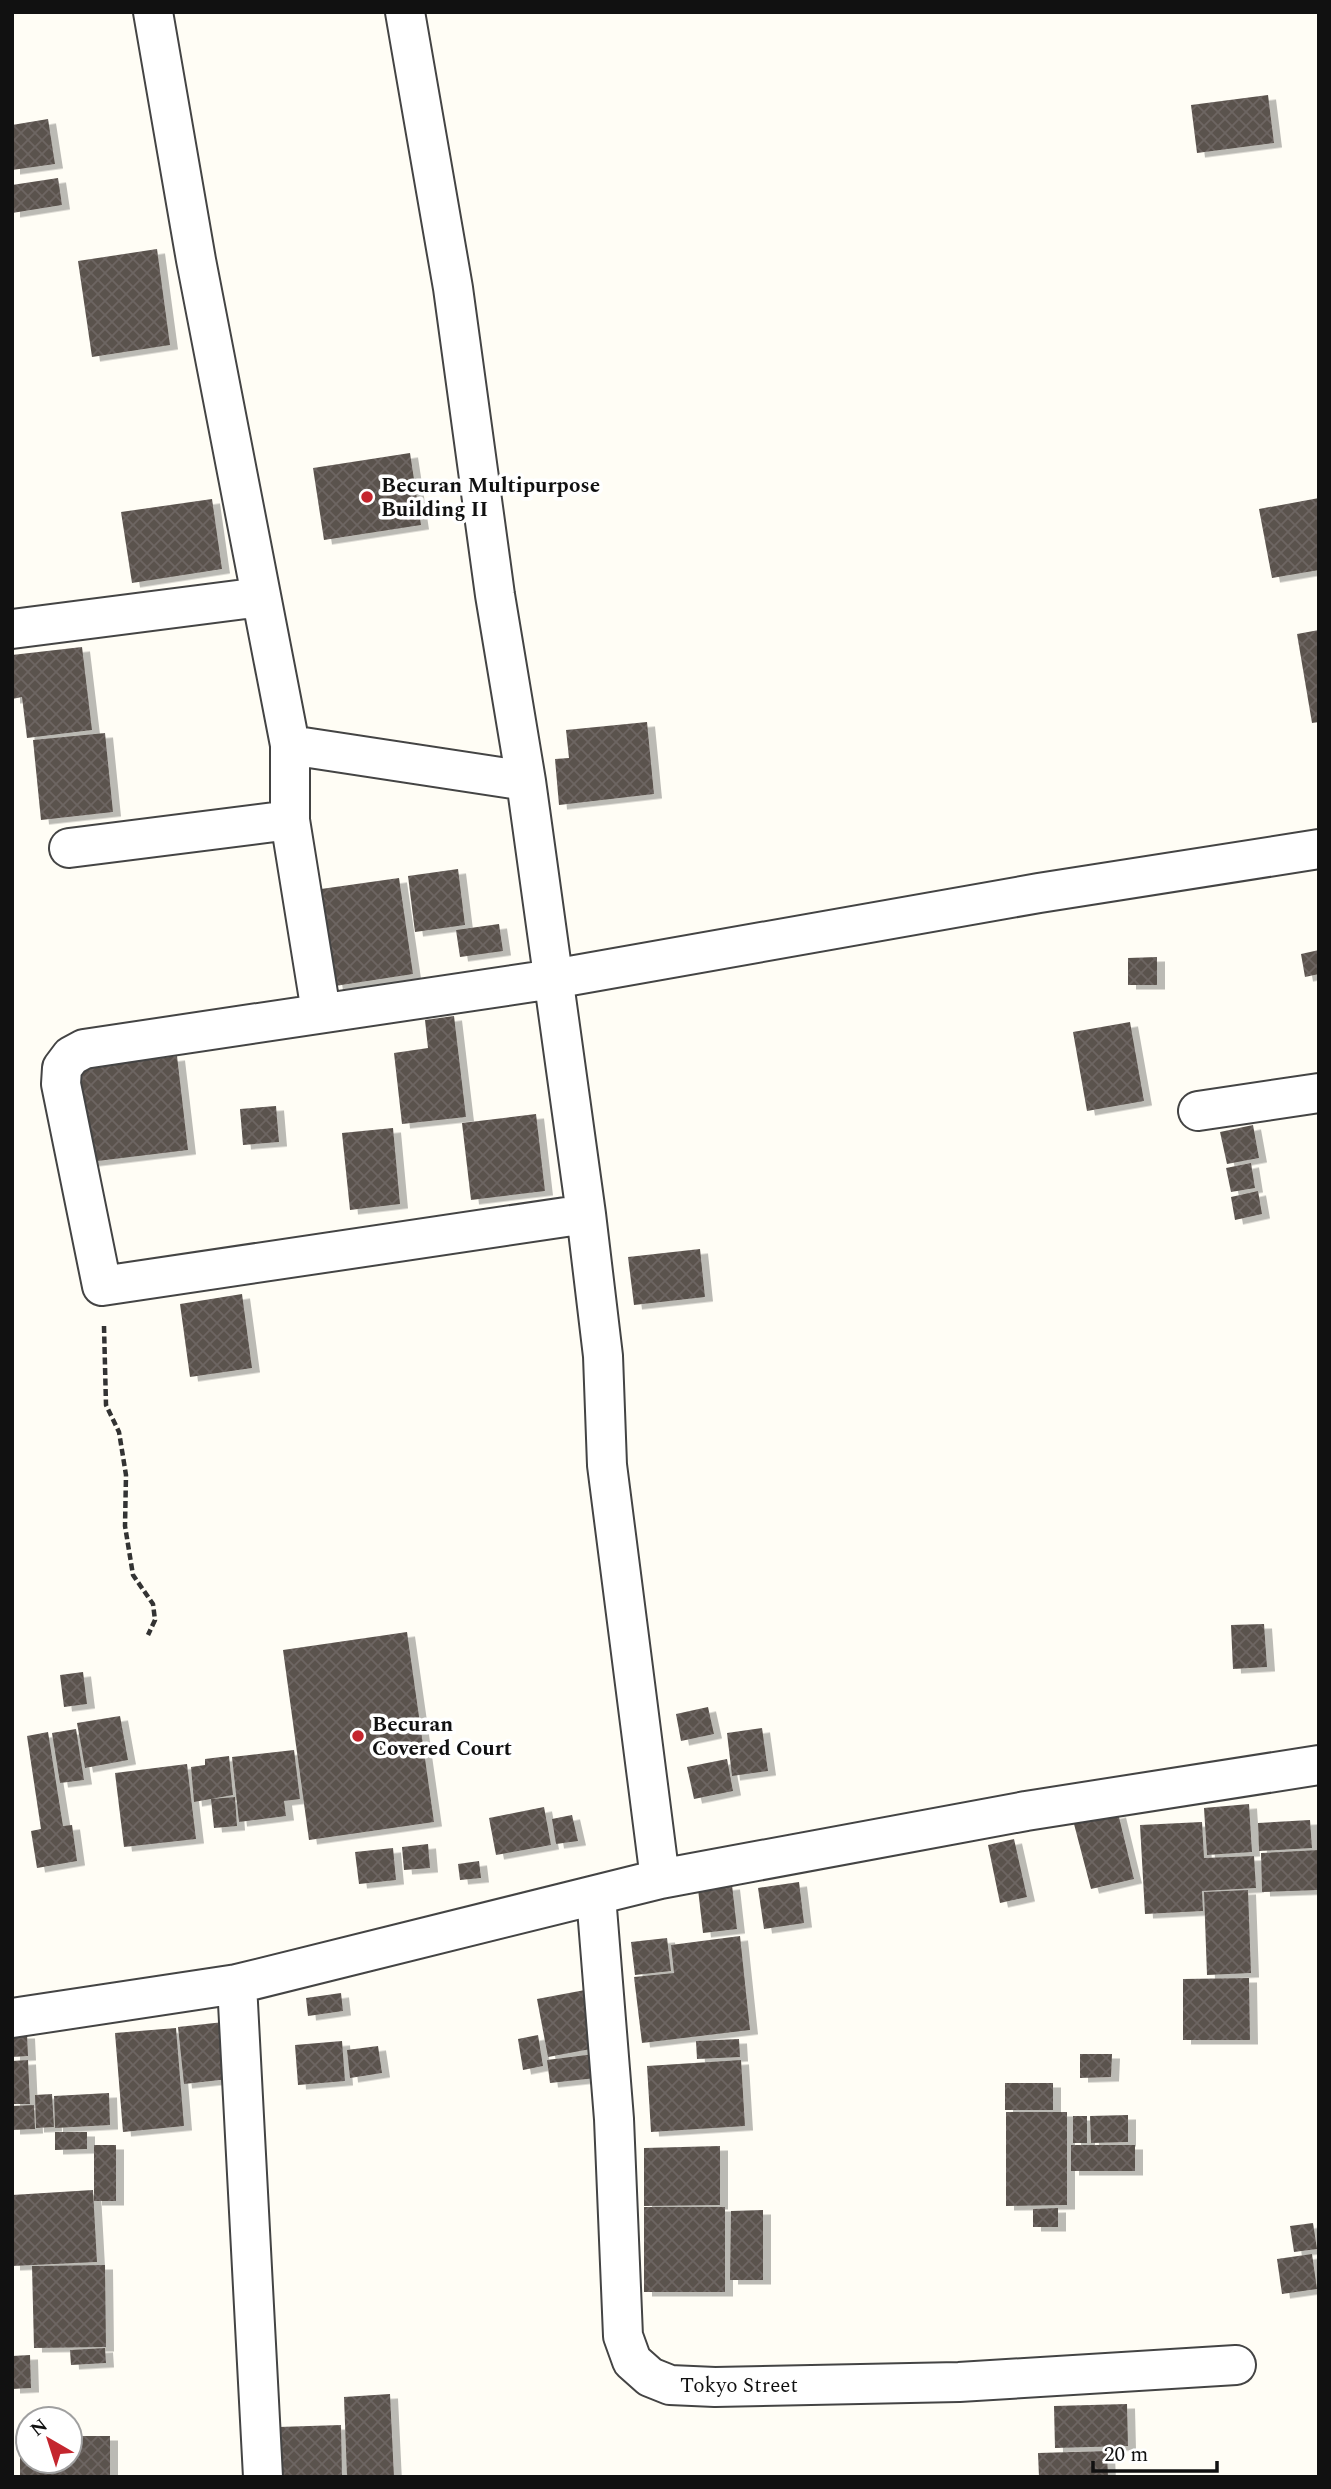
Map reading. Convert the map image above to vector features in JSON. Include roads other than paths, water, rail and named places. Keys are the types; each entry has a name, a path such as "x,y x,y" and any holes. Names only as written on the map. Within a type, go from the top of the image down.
{"street":[{"path":"153,12 196,260 289,745 290,820 321,1012"},
{"path":"405,12 453,288 495,595 526,781 586,1214 603,1356 607,1465 660,1879"},
{"path":"12,629 261,597"},
{"path":"289,745 526,781"},
{"path":"69,848 290,820"},
{"path":"586,1214 102,1286 61,1084 62,1068 71,1056 84,1049 553,979 1039,893 1319,849"},
{"path":"1198,1111 1319,1093"},
{"path":"12,2018 237,1984 660,1879 1026,1811 1319,1765"},
{"name":"Tokyo Street","path":"596,1896 614,2119 623,2336 632,2361 650,2377 670,2385 728,2387 959,2382 1236,2365"},
{"path":"237,1984 263,2477"}],"place":[{"name":"Becuran Multipurpose Building II","path":"367,497"},
{"name":"Becuran Covered Court","path":"358,1736"}]}
